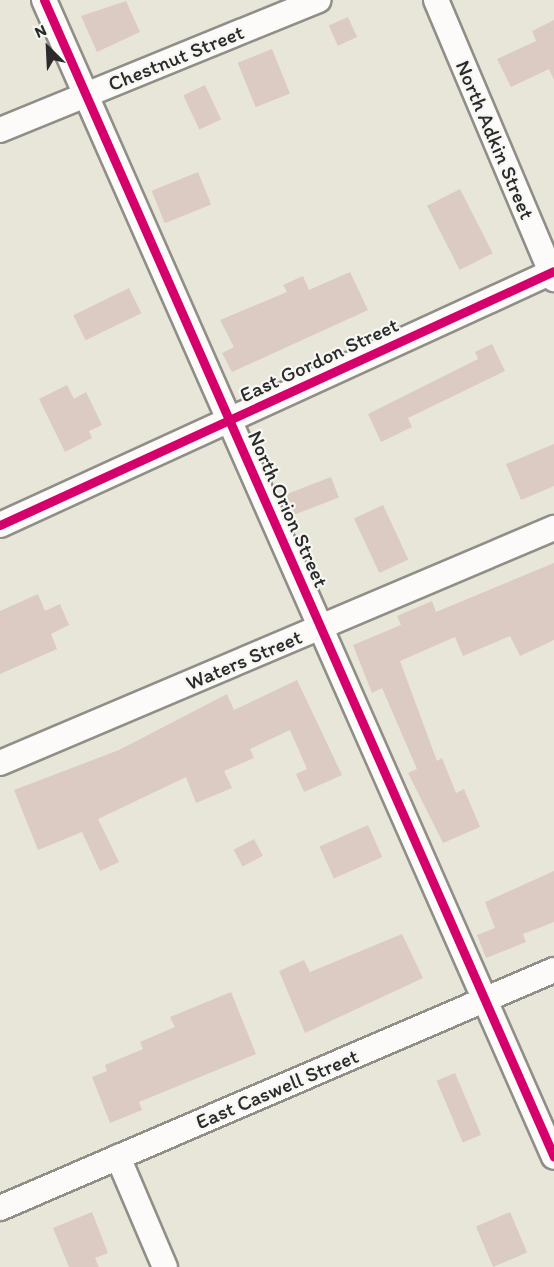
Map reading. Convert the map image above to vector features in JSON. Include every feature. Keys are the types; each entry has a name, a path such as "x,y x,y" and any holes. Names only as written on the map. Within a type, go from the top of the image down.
{"street":[{"name":"North Orion Street","path":"44,0 554,1157"},
{"name":"Chestnut Street","path":"0,130 318,0"},
{"name":"North Adkin Street","path":"436,0 553,274"},
{"name":"East Gordon Street","path":"0,525 553,274"},
{"name":"Waters Street","path":"0,763 554,528"},
{"name":"East Caswell Street","path":"0,1208 554,970"},
{"path":"118,1157 165,1267"}],"building":[{"path":"126,1 140,32 97,52 81,16"},
{"path":"348,17 357,37 338,46 329,26"},
{"path":"554,20 554,80 549,69 511,87 497,59 536,41 532,31"},
{"path":"272,49 290,94 256,107 238,63"},
{"path":"205,85 221,119 199,130 183,95"},
{"path":"198,172 211,204 165,223 152,191"},
{"path":"460,189 493,253 460,270 427,206"},
{"path":"350,272 368,310 232,372 222,353 234,347 220,320 287,292 283,285 303,276 309,290"},
{"path":"129,288 141,313 86,340 73,315"},
{"path":"492,344 505,371 408,418 412,427 381,442 368,414 478,359 475,352"},
{"path":"67,385 74,399 86,392 102,425 89,431 92,438 65,452 39,399"},
{"path":"554,444 554,486 521,500 506,464"},
{"path":"331,477 339,498 294,515 286,494"},
{"path":"383,505 408,559 379,573 354,519"},
{"path":"554,563 554,640 520,656 510,636 463,656 455,637 400,661 437,761 442,758 456,793 464,789 480,827 443,843 408,773 417,769 382,688 372,693 353,645 401,625 397,616 432,601 436,612"},
{"path":"38,594 45,611 60,604 69,625 51,634 57,649 0,674 0,611"},
{"path":"297,680 342,775 304,792 296,774 307,769 290,730 250,749 254,758 224,771 232,788 196,803 186,777 98,819 119,862 100,871 82,832 38,850 14,790 119,750 227,694 234,710"},
{"path":"368,825 382,857 334,879 320,847"},
{"path":"254,839 263,856 243,867 234,850"},
{"path":"554,871 554,922 523,934 526,942 486,958 477,935 495,928 485,902"},
{"path":"402,934 423,978 305,1033 279,971 304,960 310,972"},
{"path":"231,992 256,1054 139,1102 142,1110 110,1123 92,1077 107,1071 105,1065 143,1049 140,1042 175,1027 170,1017"},
{"path":"455,1073 481,1135 463,1142 437,1081"},
{"path":"92,1212 108,1253 95,1258 99,1267 69,1267 53,1228"},
{"path":"510,1212 527,1253 493,1267 476,1226"}],"cycle path":[{"path":"44,0 554,1157"},
{"path":"0,525 554,271"}]}
